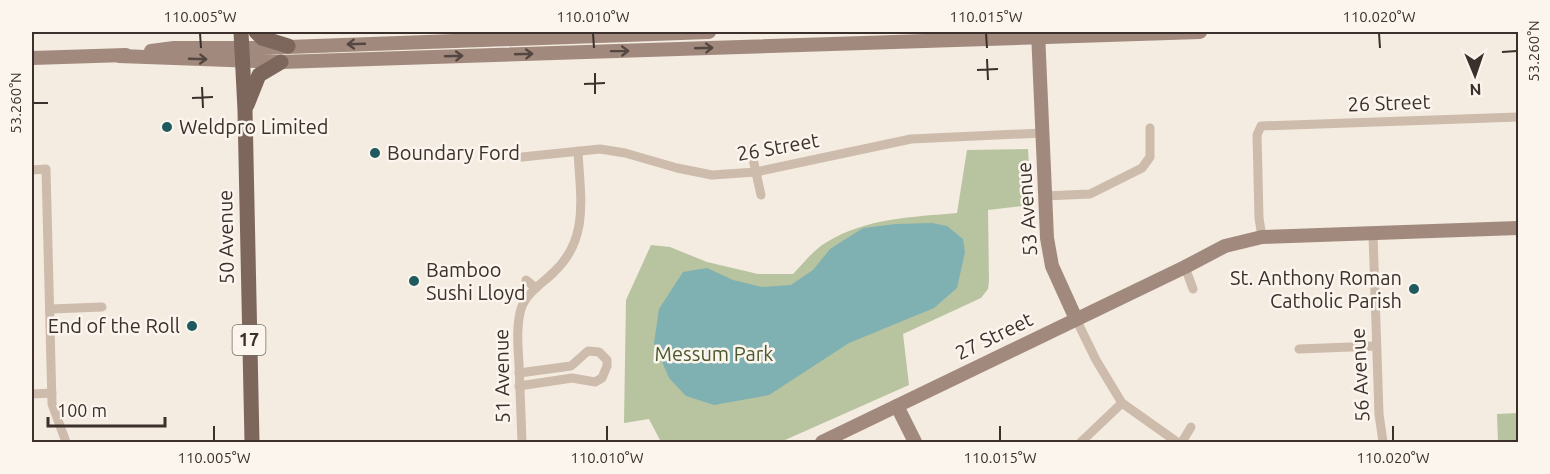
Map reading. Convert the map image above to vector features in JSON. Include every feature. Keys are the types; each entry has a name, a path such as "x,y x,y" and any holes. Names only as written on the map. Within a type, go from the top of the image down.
{"main road":[{"name":"50 Avenue","path":"241,32 245,110 252,442"},
{"path":"256,32 261,39 288,46"},
{"path":"242,55 288,46 709,32"},
{"path":"32,58 119,56 174,48 242,55 281,62 645,51 1038,34 1200,32"},
{"name":"53 Avenue","path":"1038,34 1047,238 1052,266 1076,319"},
{"path":"245,110 259,75 281,62"},
{"name":"27 Street","path":"822,442 1225,246 1262,237 1518,228"},
{"path":"897,406 915,442"}],"street":[{"name":"26 Street","path":"1262,237 1259,218 1257,135 1261,126 1518,117"},
{"path":"1046,196 1090,194 1142,168 1150,157 1150,128"},
{"name":"26 Street","path":"522,157 600,149 712,175 756,172 911,139 1041,133"},
{"path":"751,150 761,195"},
{"name":"51 Avenue","path":"522,442 517,327 522,307 536,288 552,275 571,254 578,233 581,213 578,152"},
{"path":"32,170 46,169 52,404 66,442"},
{"name":"56 Avenue","path":"1373,234 1379,414 1383,442"},
{"path":"1185,267 1193,289"},
{"path":"526,280 536,288"},
{"path":"51,309 102,307"},
{"name":"53 Avenue","path":"1076,319 1096,360 1122,403"},
{"path":"1299,349 1376,346"},
{"path":"519,374 571,366 588,351 599,352 607,360 602,378 596,382 572,378 519,386"},
{"path":"571,366 572,378"},
{"path":"544,371 547,383"},
{"path":"32,394 52,393"},
{"path":"1081,442 1122,403 1179,442 1191,427"}],"green space":[{"name":"Messum Park","path":"1028,149 1031,205 988,210 988,289 981,298 903,334 909,385 785,440 773,442 661,442 649,419 624,423 626,300 651,245 670,247 707,262 758,274 793,274 822,245 858,228 890,220 957,213 967,150"},
{"path":"1518,413 1518,442 1498,442 1497,414"}],"water":[{"path":"932,223 947,226 963,239 965,252 957,288 934,308 849,343 769,395 714,405 686,396 669,378 654,343 659,309 683,272 707,268 733,280 762,287 791,285 813,270 830,249 863,228"}],"place":[{"name":"Weldpro Limited","path":"167,127"},
{"name":"Boundary Ford","path":"375,153"},
{"name":"Bamboo Sushi Lloyd","path":"414,281"},
{"name":"St. Anthony Roman Catholic Parish","path":"1414,289"},
{"name":"End of the Roll","path":"192,326"}]}
